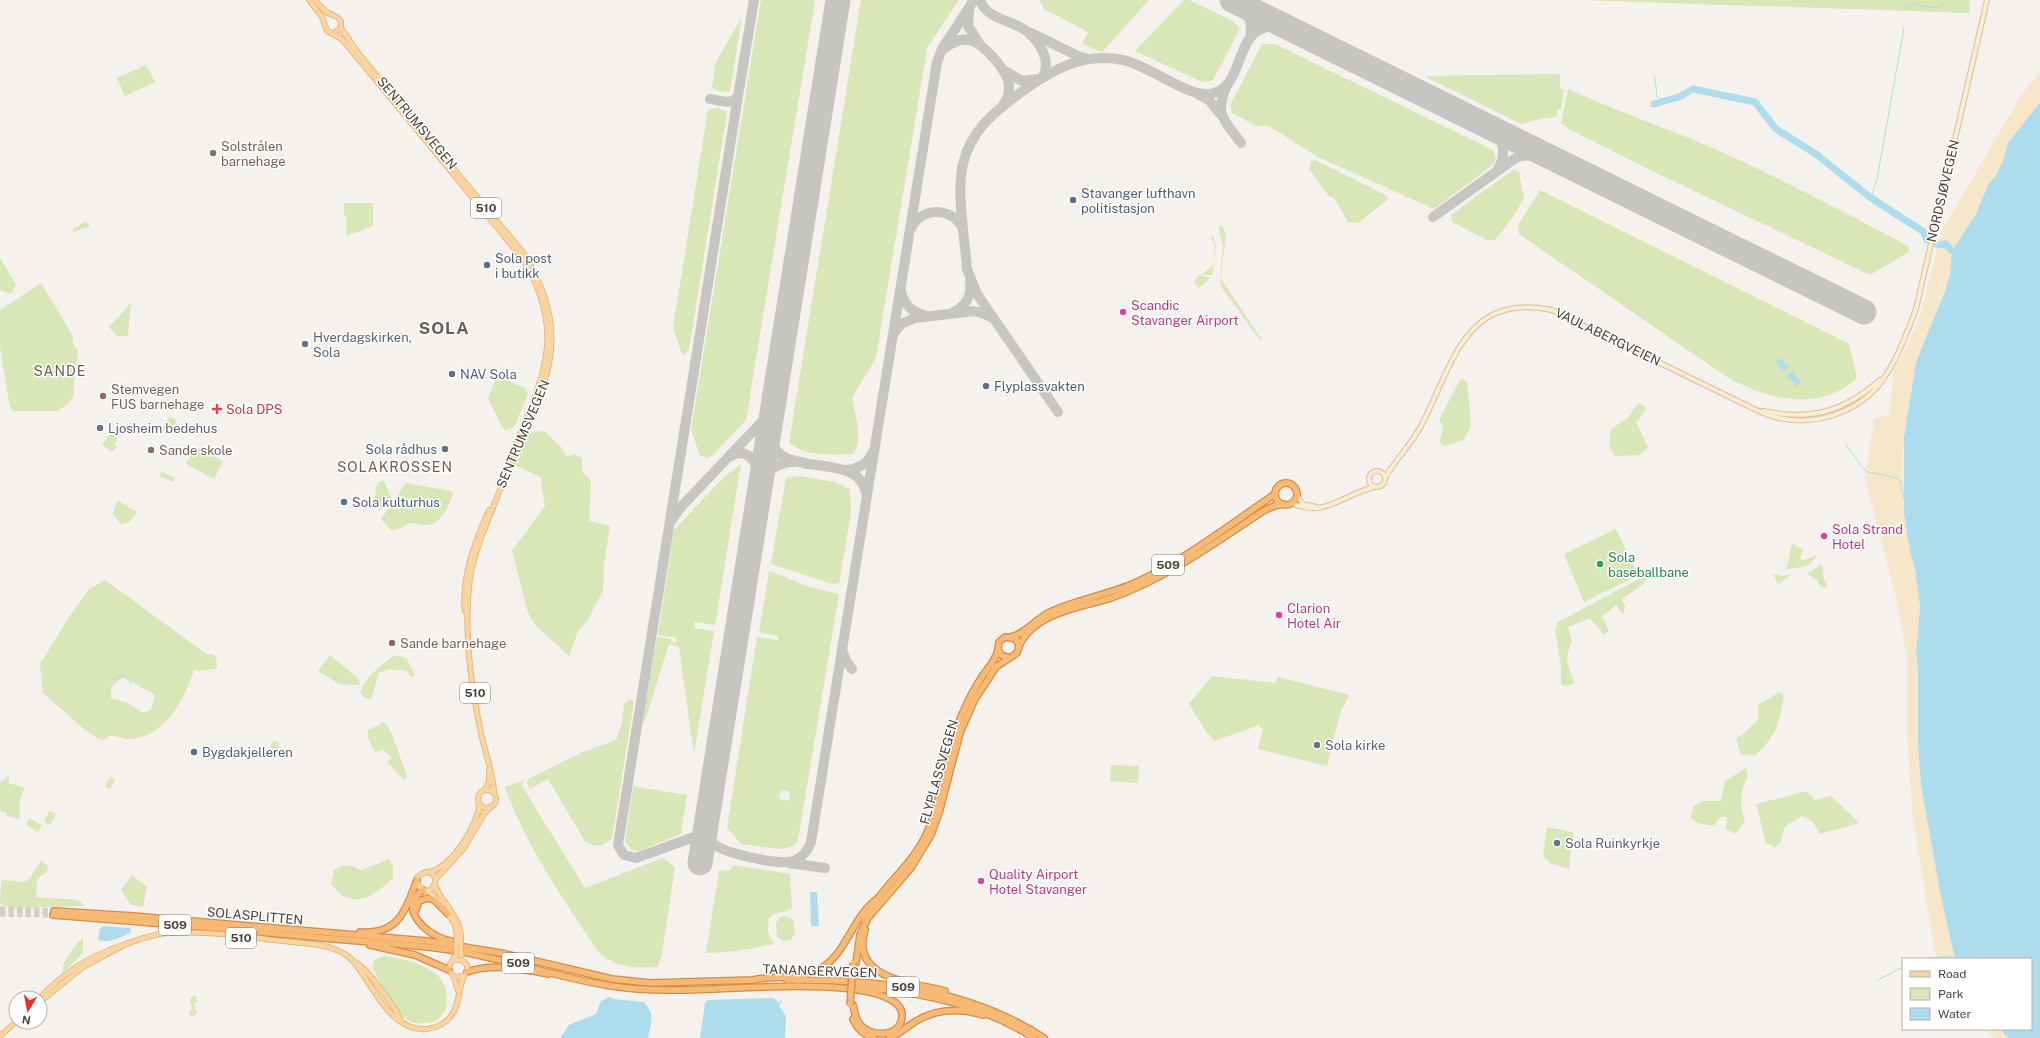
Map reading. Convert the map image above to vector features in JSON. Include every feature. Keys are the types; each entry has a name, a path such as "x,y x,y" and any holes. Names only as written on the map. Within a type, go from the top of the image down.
{"highway":[{"name":"509","path":"1275,494 1279,486 1287,484 1295,488 1297,496"},
{"path":"1275,494 1276,499 1283,504"},
{"name":"FLYPLASSVEGEN","path":"877,899 907,865 927,833 935,811 952,742 960,720 970,697 996,658 1002,639 1018,634 1048,613 1110,593 1149,576 1255,510 1275,494"},
{"path":"1292,503 1297,496"},
{"name":"509","path":"1283,504 1292,503"},
{"name":"FLYPLASSVEGEN","path":"873,912 911,868 926,846 939,813 957,744 969,711 981,688 996,667 1018,653 1019,646 1026,635 1050,618 1138,587 1165,573 1270,508 1283,504"},
{"path":"1009,637 1016,639 1019,646"},
{"path":"998,649 1001,655 1010,658"},
{"name":"509","path":"335,933 374,932 391,926 398,920 408,907 417,880"},
{"path":"416,917 413,911 413,903 416,896 426,890"},
{"path":"416,917 417,904 425,898 434,900 448,914"},
{"name":"509","path":"874,1038 863,1033 857,1027 852,1005 854,963 858,933 865,917 877,899"},
{"name":"509","path":"416,917 423,927 439,938 470,944 484,949 612,979 650,982 753,980 764,977 801,976 812,973 825,966 841,948 859,917 868,906 877,899"},
{"name":"509","path":"854,963 860,935 873,912"},
{"name":"509","path":"873,912 864,934 863,946 866,958 875,969 895,979 961,995 982,1006"},
{"name":"SOLASPLITTEN","path":"54,913 335,933 452,948 340,939 54,913"},
{"name":"509","path":"340,939 415,955 449,970"},
{"name":"509","path":"452,948 484,949"},
{"name":"509","path":"452,948 585,981"},
{"name":"509","path":"466,974 478,969 504,968 614,986 645,989 812,986 860,991 883,996 897,1004 902,1018 896,1030 886,1035 871,1033 865,1029 857,1019 852,1005"},
{"name":"TANANGERVEGEN","path":"753,980 816,980 886,984 932,992 982,1006 1016,1021 1044,1038"},
{"name":"TANANGERVEGEN","path":"812,986 866,988 930,997 980,1011 1013,1026 1034,1038"},
{"name":"509","path":"889,1038 922,1018 931,1014 949,1011 973,1012 1013,1026"}],"main road":[{"name":"SENTRUMSVEGEN","path":"309,0 324,23 327,31 334,33 346,44 522,258 533,278 544,309 547,347 543,376 473,550 465,584 464,597 466,618 480,724 493,777 494,792"},
{"name":"SENTRUMSVEGEN","path":"315,0 326,12 339,19 340,28 358,53 525,255 537,276 548,309 552,337 547,377 481,539 471,572 466,618"},
{"name":"NORDSJØVEGEN","path":"1837,414 1868,395 1884,376 1900,348 1916,309 1987,0"},
{"path":"324,23 327,18 332,16"},
{"path":"334,33 340,28"},
{"name":"VAULABERGVEIEN","path":"1385,478 1391,467 1417,433 1456,353 1468,334 1489,316 1502,310 1517,307 1538,307 1564,315 1757,410 1778,418 1797,420 1818,419 1837,414"},
{"name":"NORDSJØVEGEN","path":"1838,408 1860,396 1884,376"},
{"name":"VAULABERGVEIEN","path":"1757,410 1798,416 1819,414 1838,408"},
{"path":"1362,490 1372,473 1391,467"},
{"path":"1292,503 1309,510 1338,502 1362,490 1374,486 1381,486 1385,478 1378,471"},
{"path":"1369,479 1374,486"},
{"path":"1297,496 1303,504 1319,508"},
{"name":"SENTRUMSVEGEN","path":"485,789 489,781 490,767"},
{"path":"485,789 494,792"},
{"name":"510","path":"417,880 419,875 440,866 461,845 477,817 479,804 477,800 479,793 485,789"},
{"name":"510","path":"436,879 464,848 484,814 496,801 494,792"},
{"path":"479,804 484,808 490,808"},
{"path":"428,872 436,879 435,885 456,918 460,928 460,957 467,965 466,974 454,977"},
{"path":"417,880 418,886 438,899 455,925 459,937"},
{"path":"426,890 435,885"},
{"name":"510","path":"48,990 60,978 80,963 114,947 166,933 195,933 318,945 334,950 354,962 388,1011 401,1021 421,1029 436,1027 451,1016 466,974"},
{"name":"510","path":"48,995 83,967 125,944"},
{"path":"458,996 454,977 449,970 450,964 460,957"},
{"path":"454,960 460,957"},
{"path":"0,1036 8,1029"}],"green space":[{"path":"761,0 815,0 746,420 713,455 708,458 700,456 691,430"},
{"path":"861,0 959,0 927,48 876,358 852,398 858,427 858,441 856,448 853,454 820,454 803,451 789,443"},
{"path":"1039,0 1149,0 1102,52 1082,44 1088,32 1044,9"},
{"path":"1184,0 1189,0 1234,22 1240,29 1213,80 1206,82 1200,81 1135,51"},
{"path":"1580,0 1970,0 1969,13"},
{"path":"742,17 730,91 720,92 712,88 716,62"},
{"path":"1262,44 1275,44 1493,150 1496,158 1494,164 1434,209 1318,157 1269,126 1256,126 1232,113 1230,105"},
{"path":"146,65 155,82 125,96 117,78"},
{"path":"1560,74 1560,88 1564,90 1561,109 1558,109 1556,117 1544,118 1521,124 1424,76"},
{"path":"1568,89 1717,150 1800,189 1908,246 1909,252 1870,275 1640,165 1569,129 1561,123"},
{"path":"717,108 727,112 689,350 683,355 673,327 708,110"},
{"path":"1315,160 1387,196 1388,199 1358,223 1348,222 1334,198 1329,196 1309,169 1311,161"},
{"path":"1514,169 1519,172 1524,198 1513,217 1495,240 1487,240 1452,222 1451,215"},
{"path":"1540,190 1849,344 1857,378 1842,389 1826,396 1810,399 1793,399 1776,397 1759,392 1727,377 1519,234 1518,225"},
{"path":"344,203 373,203 373,226 346,236 347,220 344,213"},
{"path":"86,221 90,227 73,233 73,229"},
{"path":"1222,225 1226,235 1220,276 1223,247 1219,228"},
{"path":"1213,236 1216,246 1212,275 1202,274 1213,266 1215,246 1211,238"},
{"path":"0,258 16,285 11,294 0,290"},
{"path":"1199,275 1211,278 1198,288 1194,283"},
{"path":"1220,279 1262,340 1260,340 1222,288"},
{"path":"41,283 73,336 73,343 78,351 73,396 68,404 57,411 14,411 10,409 0,346 0,310"},
{"path":"131,303 128,336 117,336 109,327"},
{"path":"1461,378 1467,382 1471,425 1464,440 1445,446 1439,442 1444,426 1439,420"},
{"path":"504,379 525,388 528,394 514,427 505,430 502,427 488,398 495,381"},
{"path":"1638,403 1646,407 1644,413 1636,422 1648,448 1639,455 1615,456 1609,446 1611,429 1628,418"},
{"path":"169,417 177,420 170,434 162,430"},
{"path":"544,431 562,448 566,457 575,454 582,458 582,472 591,480 589,521 610,526 604,563 603,591 587,621 578,631 569,656 535,625 528,613 512,551 545,506 541,485 542,478 513,464 528,433"},
{"path":"111,432 117,435 117,440 114,444 117,446 112,452 102,445"},
{"path":"195,447 223,461 214,479 186,464"},
{"path":"741,464 715,625 694,622 695,628 714,631 694,755 679,647 669,644 644,724 643,720 657,637 671,639 671,642 676,643 677,638 658,635 674,530 724,477"},
{"path":"162,472 175,478 173,482 160,476"},
{"path":"800,476 835,482 850,489 851,512 839,583 832,584 771,564 786,478"},
{"path":"380,481 384,481 391,498 379,511 373,501 376,494 375,488"},
{"path":"406,483 451,491 453,494 449,505 443,515 435,523 423,525 411,523 391,530 381,519"},
{"path":"119,501 137,512 129,522 121,524 113,514 117,502"},
{"name":"Sola baseballbane","path":"1616,529 1637,573 1635,577 1584,602 1564,554"},
{"path":"1792,544 1803,549 1798,567 1801,559 1805,560 1818,555 1809,565 1786,570"},
{"path":"1822,564 1824,579 1827,585 1825,588 1821,587 1816,579 1807,574"},
{"path":"769,571 810,587 839,594 798,840 794,846 780,849 741,844 727,828 757,637 778,640 778,636 759,632","holes":["781,790 790,792 789,801 779,799"]},
{"path":"1650,573 1643,584 1622,599 1625,607 1623,615 1616,605 1602,616 1609,631 1604,635 1590,618 1568,627 1572,642 1567,658 1570,672 1575,683 1566,686 1561,685 1561,668 1555,630 1558,622"},
{"path":"1773,574 1782,576 1792,574 1778,584"},
{"path":"105,580 194,645 207,654 212,654 216,657 217,668 202,671 194,670 179,704 172,714 155,731 144,736 130,739 111,735 102,741 85,730 43,693 40,664 69,617 89,589","holes":["123,677 155,695 151,710 143,713 128,703 111,698 111,687"]},
{"path":"330,655 358,678 360,685 339,684 318,671"},
{"path":"396,655 407,659 415,676 411,677 407,671 390,669 379,673 371,698 364,698 360,692 366,680"},
{"path":"1212,676 1275,683 1278,677 1349,695 1340,713 1327,766 1258,749 1263,728 1260,728 1260,725 1214,741 1209,734 1208,735 1189,704"},
{"path":"1779,692 1784,695 1776,728 1769,741 1756,755 1741,754 1736,738 1742,735 1758,720 1758,705"},
{"path":"630,699 634,702 612,838 602,845 591,844 584,840 548,779 530,789 527,783 528,779 583,752 616,740 622,723 624,703"},
{"path":"385,722 391,732 407,776 404,780 387,762 392,758 383,750 375,752 368,738 368,730"},
{"path":"273,741 279,742 279,752 270,747"},
{"path":"1111,765 1139,766 1138,783 1110,781"},
{"path":"1746,768 1748,776 1741,798 1745,821 1736,834 1726,829 1727,817 1720,817 1714,826 1698,823 1691,818 1694,806 1704,801 1721,801 1725,781"},
{"path":"9,776 9,783 25,788 19,801 19,819 7,816 6,812 0,811 0,782"},
{"path":"110,777 115,780 110,789 105,786"},
{"path":"524,780 522,786 585,888 663,858 675,867 662,954 658,967 624,966 609,960 596,949 546,871 523,830 514,809 505,787"},
{"path":"633,786 687,795 681,834 639,851 632,850 625,842"},
{"path":"1807,791 1815,800 1831,796 1859,823 1820,834 1813,822 1802,816 1785,826 1780,843 1775,847 1766,843 1756,804"},
{"path":"49,811 56,814 50,825 44,822"},
{"path":"29,818 42,825 38,832 26,825"},
{"path":"1547,827 1573,832 1569,869 1552,864 1543,856"},
{"path":"389,859 393,866 393,878 370,896 362,899 347,898 339,893 331,884 334,870 338,868 347,866 361,870"},
{"path":"41,861 48,866 47,872 37,879 36,897 78,900 85,906 14,908 0,904 1,880 24,882 29,879"},
{"path":"733,865 790,874 792,908 775,914 769,918 768,932 774,944 737,951 706,953 719,870 729,871"},
{"path":"132,875 147,887 143,907 131,905 121,890"},
{"path":"786,916 793,919 795,932 791,940 783,941 777,937 776,923 780,917"},
{"path":"83,937 83,953 63,973 66,959"},
{"path":"384,956 419,964 437,975 442,981 447,997 444,1012 440,1018 433,1022 417,1023 407,1020 400,1013 387,994 372,967 374,960"},
{"path":"196,995 197,1002 194,1004 197,1013 192,1017 188,1013 192,1008 190,998"}],"sand":[{"path":"2040,73 2040,102 2008,143 2003,161 1995,177 1987,185 1975,216 1952,251 1950,274 1945,291 1916,362 1903,447 1904,513 1910,552 1915,569 1920,607 1916,653 1918,669 1918,745 1921,785 1941,897 1955,958 1938,958 1934,948 1913,820 1907,735 1907,657 1896,598 1865,478 1874,419 1889,414 1894,369 1909,343 1921,313 1942,230 2022,94"},
{"path":"1986,1030 2000,1030 2009,1038 1994,1038"}],"water":[{"path":"2040,102 2040,1038 2009,1038 2000,1030 2032,1030 2032,958 1955,958 1941,897 1921,785 1918,745 1918,669 1916,653 1920,607 1915,569 1910,552 1904,513 1904,438 1916,362 1945,291 1950,274 1952,251 1975,216 1988,185 1995,177 2003,161 2008,143"},
{"path":"1781,358 1789,367 1783,371 1776,362"},
{"path":"1792,371 1801,382 1796,386 1787,376"},
{"path":"810,892 817,892 819,926 811,926"},
{"path":"103,926 130,928 131,933 110,941 102,941 98,939 100,929"},
{"path":"610,997 613,999 644,1002 648,1007 652,1019 648,1038 560,1038 569,1025 596,1014 601,1001"},
{"path":"774,998 779,1003 781,1000 782,1001 779,1006 786,1016 785,1038 700,1038 705,1003 708,1000"}],"waterway":[{"path":"1905,7 1917,3 1921,6 1940,8 1946,0"},
{"path":"1871,198 1877,179 1904,28"},
{"path":"1655,77 1657,97 1663,100"},
{"path":"1654,104 1679,97 1693,89 1755,102 1776,129 1816,154 1871,198 1924,232 1927,240"},
{"path":"1938,245 1946,244 1952,251"},
{"path":"1846,444 1861,466 1868,472 1898,478 1901,482 1904,499"},
{"path":"113,679 119,676 124,676 131,683"},
{"path":"1929,958 1949,956 1953,958"},
{"path":"1878,980 1902,968"}],"taxiway":[{"path":"710,99 729,102 738,96 754,0"},
{"path":"707,824 709,837 714,844 728,851 762,860 782,862 793,861 803,855 811,842 937,62 942,49 974,0"},
{"path":"980,0 983,7 988,12 1016,25 1033,37 1044,53 1046,65 1043,77"},
{"path":"1233,1 1242,8 1248,16 1251,26 1250,38"},
{"path":"969,9 968,26 979,43"},
{"path":"1058,412 977,294 967,269 960,188 963,164 972,141 985,123 1001,107 1044,77 1068,65 1094,59 1108,58 1123,60 1144,68 1190,91 1200,94 1210,94 1223,89 1231,79 1248,41 1256,32 1269,27 1288,28"},
{"path":"1031,33 1085,58"},
{"path":"945,48 959,40 971,40 987,51 1008,79 1009,91 1004,104"},
{"path":"1005,71 1022,81 1038,79"},
{"path":"1227,85 1221,103 1222,116 1241,143"},
{"path":"1198,94 1209,100 1221,115"},
{"path":"707,824 701,832 694,837 636,858 624,855 618,845 738,96"},
{"path":"1492,129 1500,138 1503,148 1501,164 1498,169"},
{"path":"1433,217 1517,157 1530,155 1554,160"},
{"path":"911,228 916,221 923,216 937,212 952,216 963,229"},
{"path":"952,313 961,308 967,300 970,292 970,282"},
{"path":"901,291 906,304 912,310 924,315"},
{"path":"894,333 901,324 915,318 974,311 992,318"},
{"path":"672,520 680,508 772,411"},
{"path":"770,424 772,443 781,455 796,461 847,471 859,479 866,493"},
{"path":"844,470 862,466 873,452"},
{"path":"731,456 736,453 741,453 750,457 754,461 762,476"},
{"path":"760,487 765,476 772,468 788,462 794,462"},
{"path":"843,652 846,661 852,669"},
{"path":"789,863 825,868"}],"runway":[{"path":"700,863 838,0"},
{"path":"1232,0 1864,312"}],"tunnel":[{"path":"0,909 54,911"},
{"path":"0,914 52,915"}],"place":[{"name":"Solstrålen barnehage","path":"213,153"},
{"name":"Stavanger lufthavn politistasjon","path":"1073,200"},
{"name":"Sola post i butikk","path":"487,265"},
{"name":"Scandic Stavanger Airport","path":"1123,312"},
{"name":"Hverdagskirken, Sola","path":"305,344"},
{"name":"NAV Sola","path":"452,374"},
{"name":"Flyplassvakten","path":"986,386"},
{"name":"Stemvegen FUS barnehage","path":"103,396"},
{"name":"Sola DPS","path":"217,409"},
{"name":"Ljosheim bedehus","path":"100,428"},
{"name":"Sola rådhus","path":"445,449"},
{"name":"Sande skole","path":"151,450"},
{"name":"Sola kulturhus","path":"344,502"},
{"name":"Sola Strand Hotel","path":"1824,536"},
{"name":"Sola baseballbane","path":"1600,564"},
{"name":"Clarion Hotel Air","path":"1279,615"},
{"name":"Sande barnehage","path":"392,643"},
{"name":"Sola kirke","path":"1317,745"},
{"name":"Bygdakjelleren","path":"194,752"},
{"name":"Sola Ruinkyrkje","path":"1557,843"},
{"name":"Quality Airport Hotel Stavanger","path":"981,881"}],"district":[{"name":"SOLA","path":"444,328"},
{"name":"SANDE","path":"60,371"},
{"name":"SOLAKROSSEN","path":"395,467"}]}
